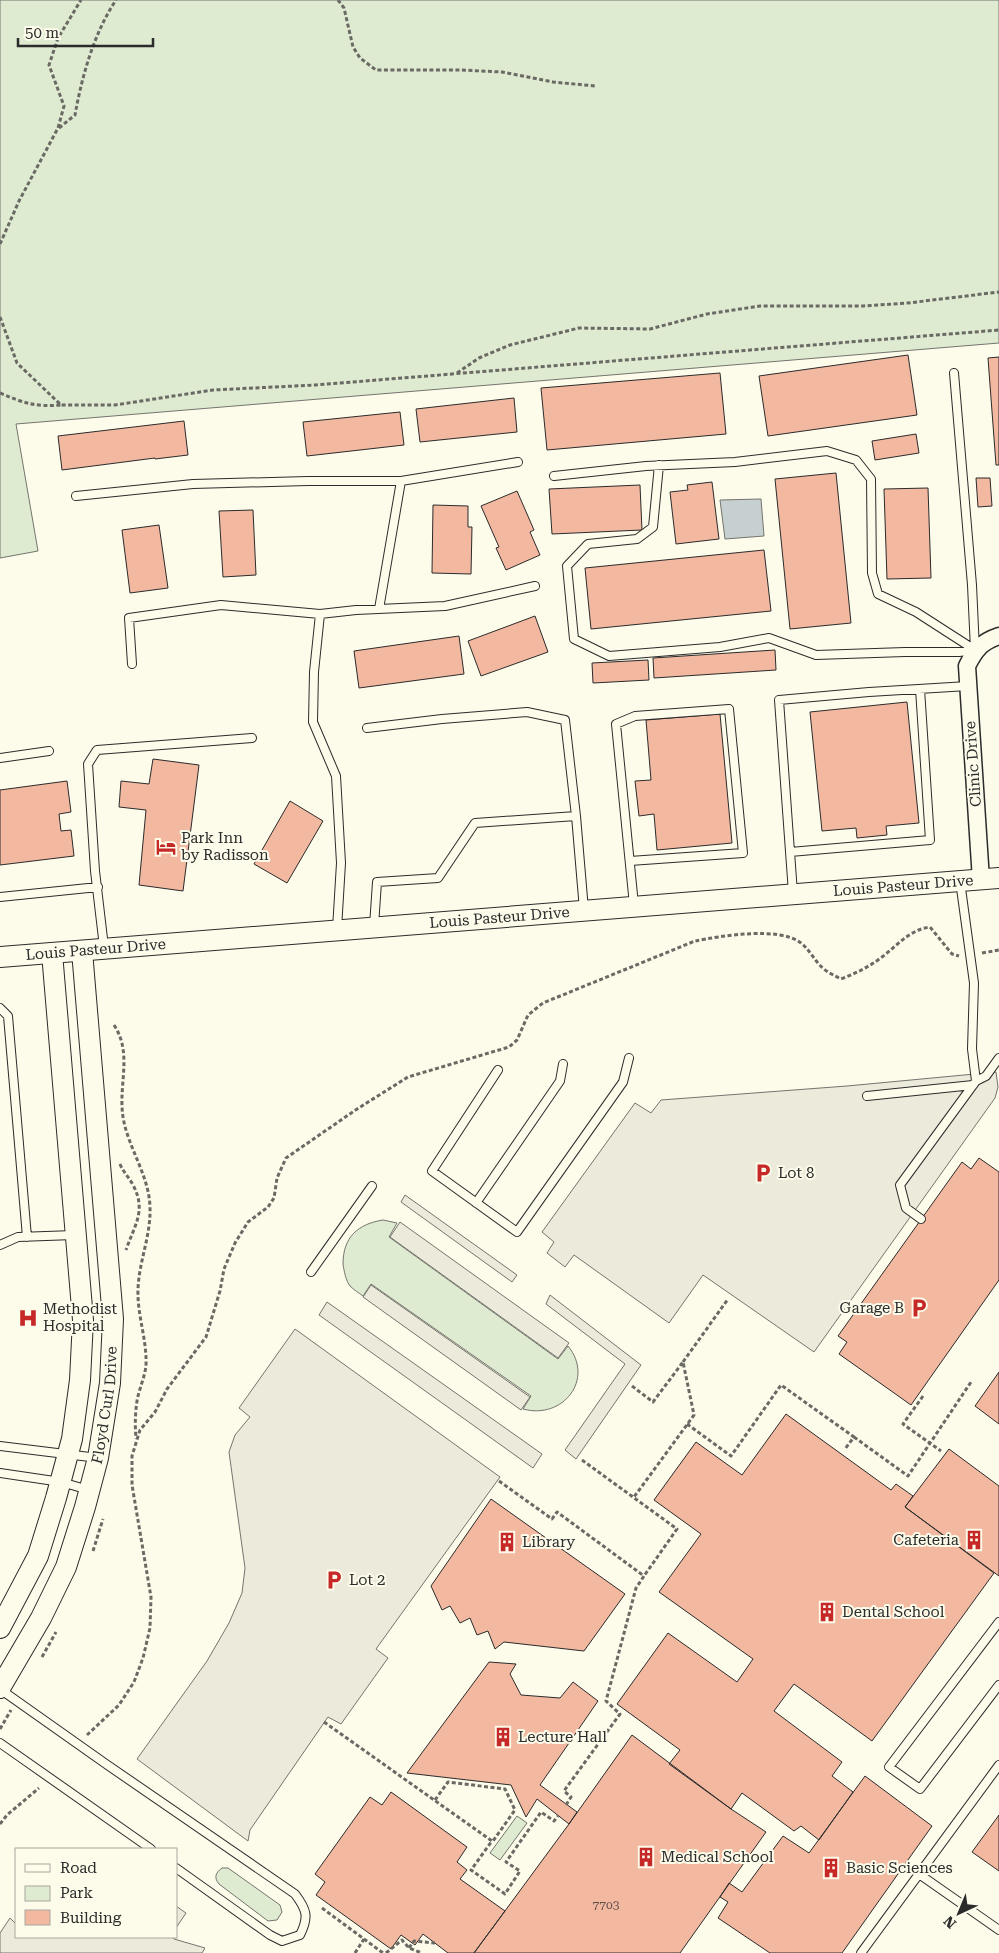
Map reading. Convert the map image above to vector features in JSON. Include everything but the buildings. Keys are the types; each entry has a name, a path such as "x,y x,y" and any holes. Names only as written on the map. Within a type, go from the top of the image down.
{"street":[{"path":"975,650 989,640 999,636"},
{"name":"Clinic Drive","path":"975,650 967,666 968,686 990,879"},
{"name":"Louis Pasteur Drive","path":"0,957 990,879"},
{"name":"Floyd Curl Drive","path":"0,1688 41,1618 66,1568 98,1458 110,1383 113,1319 82,951"},
{"name":"Floyd Curl Drive","path":"0,1628 38,1556 68,1454 80,1380 83,1320 52,954"}],"lane":[{"path":"954,372 972,585 975,650"},
{"path":"554,476 660,466 735,462 827,451 856,460 870,479 872,573 878,594 916,612 975,650"},
{"path":"76,496 192,484 401,481 518,462"},
{"path":"660,466 653,527 637,539 588,544 567,566 574,640 609,656 720,647 769,638 816,655 960,652 975,650"},
{"path":"379,609 401,481"},
{"path":"132,664 129,618 221,605 320,614 445,606 535,586"},
{"path":"320,614 314,672 313,722 336,776 341,863 336,931"},
{"path":"793,895 779,700 968,686"},
{"path":"790,852 930,840 920,689"},
{"path":"630,861 743,853 729,708 635,716 616,724 634,907"},
{"path":"367,728 442,719 528,712 565,720 584,911"},
{"path":"104,950 88,764 98,750 252,738"},
{"path":"0,758 48,751"},
{"path":"374,928 377,882 438,878 475,823 576,816"},
{"path":"922,1219 906,1208 900,1185 974,1083 972,1049 974,983 960,881"},
{"path":"0,897 98,887"},
{"path":"0,1008 8,1016 27,1237"},
{"path":"498,1070 432,1172 516,1232 622,1082 630,1058"},
{"path":"867,1096 974,1083 986,1076 999,1058"},
{"path":"476,1203 560,1081 563,1064"},
{"path":"312,1272 372,1186"},
{"path":"0,1244 18,1237 76,1235"},
{"path":"0,1446 98,1458"},
{"path":"0,1474 61,1482 90,1490"},
{"path":"999,1622 889,1767 920,1789 999,1685"},
{"path":"0,1688 106,1764 295,1894 304,1906 307,1921 300,1935 282,1941 270,1935 178,1869"},
{"path":"0,1743 150,1848"},
{"path":"861,1953 999,1765"},
{"path":"919,1874 999,1930"}],"path":[{"path":"0,244 19,200 58,128 64,106 49,65 58,38 80,0"},
{"path":"58,128 75,115 84,74 105,17 116,0"},
{"path":"338,0 344,8 353,47 360,58 376,70 502,72 553,82 595,86"},
{"path":"456,374 479,358 510,345 579,328 650,329 707,314 760,306 908,304 999,292"},
{"path":"0,317 16,363 61,405"},
{"path":"0,392 27,404 43,406 115,405 213,390 316,385 999,330"},
{"path":"87,1735 119,1705 134,1682 143,1658 150,1628 151,1597 132,1484 132,1456 140,1430 155,1412 167,1389 206,1337 220,1291 224,1269 235,1244 248,1222 268,1206 274,1198 277,1178 286,1158 357,1109 408,1077 509,1048 517,1040 528,1015 543,1003 695,941 718,937 773,934 790,938 801,943 824,970 841,979 862,971 919,928 930,927 952,954 959,956"},
{"path":"981,953 999,950"},
{"path":"114,1025 120,1035 124,1052 122,1080 123,1117 128,1136 142,1169 150,1205 148,1239 139,1273 138,1288 138,1307 145,1346 146,1366 134,1420 137,1442"},
{"path":"632,1386 653,1402 728,1299"},
{"path":"634,1497 694,1415 683,1362"},
{"path":"687,1424 731,1456 780,1385 908,1476 971,1382"},
{"path":"923,1396 903,1424 942,1451"},
{"path":"845,1449 854,1437"},
{"path":"566,1805 571,1797 564,1791 620,1714 606,1702 636,1588 677,1529 582,1460"},
{"path":"499,1482 552,1519 557,1512 644,1576"},
{"path":"324,1722 492,1841"},
{"path":"435,1800 448,1782 505,1789 515,1810 471,1870 505,1894 520,1871 506,1862 511,1854 541,1812 554,1822 558,1816"},
{"path":"0,1824 7,1815 40,1788"},
{"path":"322,1908 384,1953 402,1940 409,1948 422,1953"},
{"path":"355,1953 364,1939"},
{"path":"409,1948 414,1941 435,1943"}],"green space":[{"path":"0,0 999,0 999,343 16,424 38,551 0,558"},
{"path":"383,1220 397,1223 389,1237 558,1359 568,1346 575,1359 578,1371 576,1383 571,1394 562,1403 551,1408 538,1411 523,1409 531,1396 371,1284 363,1296 352,1287 346,1279 343,1264 349,1239 366,1225"},
{"path":"517,1816 527,1823 500,1860 490,1853"},
{"path":"222,1868 228,1868 280,1905 282,1912 277,1920 268,1921 219,1884 216,1876"}],"shaded area":[{"path":"761,499 764,536 725,539 720,500"},
{"name":"Lot 8","path":"996,1072 998,1087 995,1098 814,1352 703,1275 669,1323 574,1255 565,1267 547,1253 554,1242 542,1232 635,1103 651,1113 661,1100 847,1086"},
{"path":"405,1195 517,1275 512,1282 401,1202"},
{"path":"400,1222 569,1343 558,1358 390,1237"},
{"path":"371,1285 530,1397 521,1410 363,1297"},
{"path":"550,1295 641,1365 576,1459 565,1450 625,1364 546,1304"},
{"path":"327,1302 542,1454 533,1468 319,1315"},
{"name":"Lot 2","path":"295,1329 500,1477 376,1649 388,1658 341,1724 328,1717 250,1830 248,1841 137,1759 207,1661 229,1623 242,1593 245,1568 229,1452 235,1435 250,1417 239,1408"},
{"path":"178,1907 186,1913 178,1925"},
{"path":"10,1918 15,1923 15,1938 173,1938 205,1948 202,1953 0,1953 0,1933"}],"place":[{"name":"Park Inn by Radisson","path":"166,847"},
{"name":"Lot 8","path":"763,1173"},
{"name":"Garage B","path":"919,1308"},
{"name":"Methodist Hospital","path":"28,1318"},
{"name":"Cafeteria","path":"974,1540"},
{"name":"Library","path":"507,1542"},
{"name":"Lot 2","path":"334,1580"},
{"name":"Dental School","path":"827,1612"},
{"name":"Lecture Hall","path":"503,1737"},
{"name":"Medical School","path":"646,1857"},
{"name":"Basic Sciences","path":"831,1868"}]}
